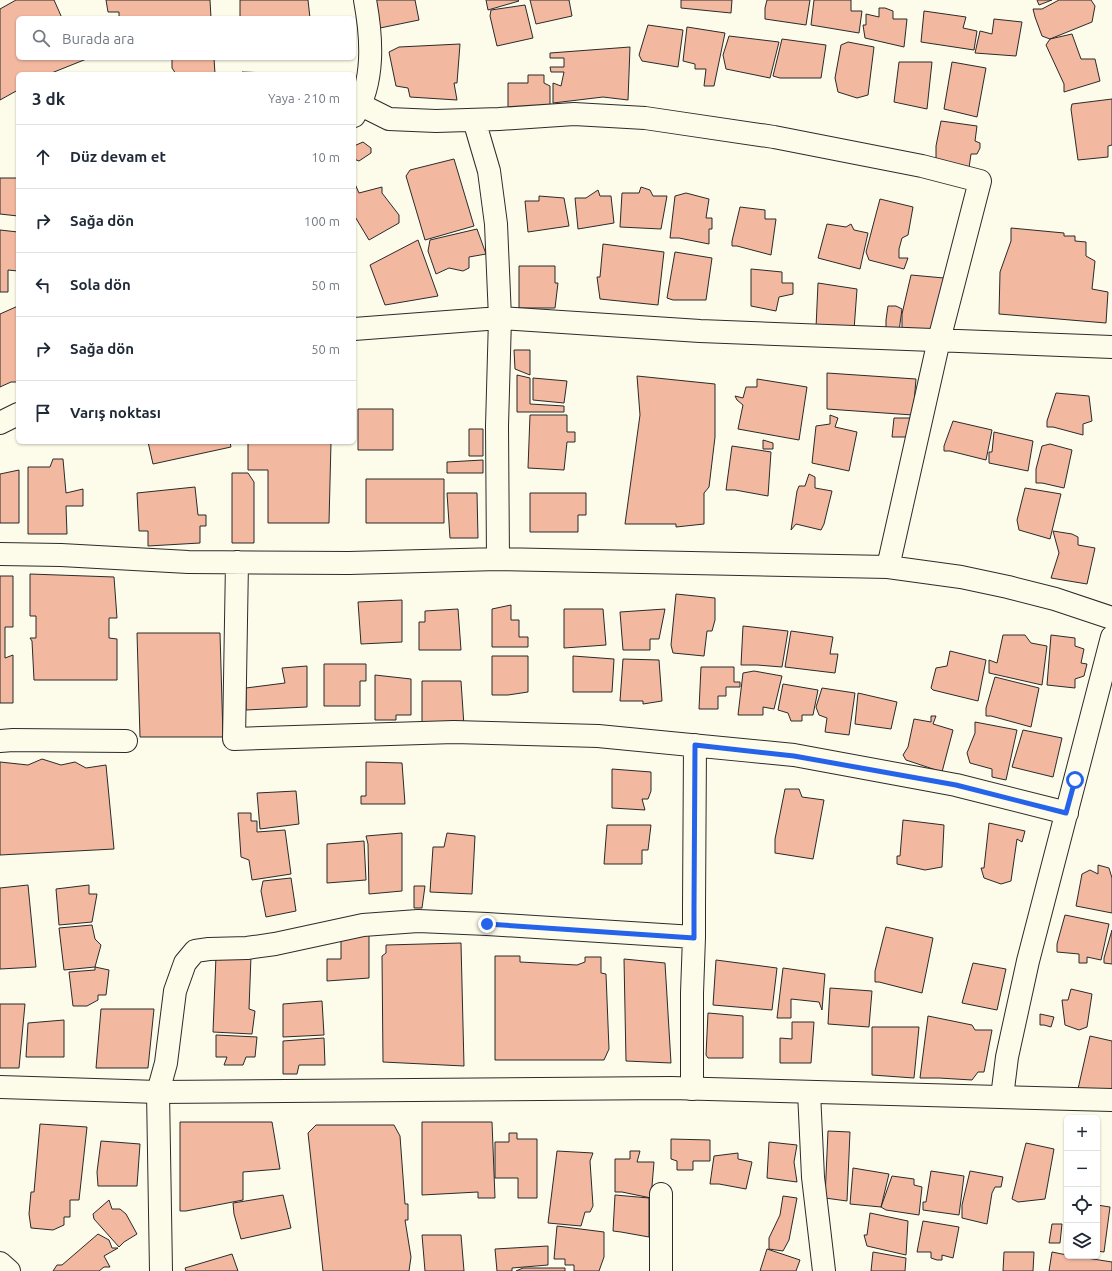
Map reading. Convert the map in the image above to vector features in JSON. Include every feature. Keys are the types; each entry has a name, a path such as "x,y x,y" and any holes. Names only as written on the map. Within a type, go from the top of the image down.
{"street":[{"path":"365,0 370,27 370,70 357,110 388,119 436,121 574,114 645,118 774,137 922,166 980,182 939,340 888,567"},
{"path":"474,120 489,171 496,224 500,318 497,426 498,559"},
{"path":"356,329 500,318 700,331 1112,347"},
{"path":"0,423 16,415"},
{"path":"0,554 60,555 188,562 349,563 498,559 888,567 961,577 1008,587 1055,599 1112,618"},
{"path":"237,562 234,740 454,732 598,736 794,756 956,785 1066,813"},
{"path":"1002,1097 1007,1057 1028,961 1112,637"},
{"path":"0,741 126,741"},
{"path":"692,1089 695,745"},
{"path":"161,1271 158,1092 166,1064 175,991 185,963 195,951 247,948 275,944 363,925 418,921 487,924 694,938"},
{"path":"0,1087 158,1092 692,1089 1112,1100"},
{"path":"809,1092 813,1177 824,1271"},
{"path":"661,1194 661,1271"},
{"path":"0,1264 10,1271"}],"building":[{"path":"16,0 54,0 61,16 16,16 16,60 84,60 54,72 16,72 16,91 0,100 0,9"},
{"path":"106,0 210,0 211,16 119,16 119,12 108,12"},
{"path":"240,0 308,0 310,16 240,16"},
{"path":"375,0 415,0 419,20 380,28"},
{"path":"486,0 518,0 519,1 488,10"},
{"path":"530,0 569,0 572,16 536,24"},
{"path":"681,0 732,0 731,13 681,8"},
{"path":"767,0 810,0 806,25 765,19"},
{"path":"814,0 851,0 851,11 862,11 859,33 811,25"},
{"path":"1037,0 1052,0 1039,5"},
{"path":"1059,0 1091,0 1095,6 1092,22 1050,39 1042,36 1033,9 1042,9"},
{"path":"525,5 533,38 497,46 490,16 491,10"},
{"path":"879,8 885,8 893,11 893,19 907,19 904,47 865,38 863,25 866,25 866,14 879,17"},
{"path":"924,11 966,17 963,28 977,31 974,50 921,42"},
{"path":"994,19 1022,22 1016,56 975,53 980,31 992,34"},
{"path":"648,25 683,30 678,67 642,61 639,55"},
{"path":"687,27 725,33 714,86 704,86 706,69 695,69 695,64 683,61"},
{"path":"1072,34 1081,59 1095,59 1100,81 1064,92 1064,84 1046,45 1050,39"},
{"path":"729,36 779,42 770,78 726,69 723,55"},
{"path":"782,39 826,45 821,78 780,78 773,76"},
{"path":"848,42 874,47 868,95 857,98 838,92 835,78 841,45"},
{"path":"460,44 457,83 454,83 457,100 410,97 408,88 396,86 389,52 399,47"},
{"path":"630,47 628,100 603,97 553,103 553,83 561,86 564,72 551,72 550,67 564,67 564,58 550,58 550,53"},
{"path":"172,60 214,60 215,72 175,72 172,68"},
{"path":"899,62 932,62 927,109 894,102"},
{"path":"952,62 986,68 977,117 944,109"},
{"path":"528,75 544,75 544,83 550,86 550,106 508,108 508,83 528,83"},
{"path":"1112,99 1112,145 1108,146 1108,157 1078,160 1071,109 1072,104"},
{"path":"941,121 977,126 975,141 980,143 980,148 977,154 971,154 969,168 936,162 936,146"},
{"path":"363,142 371,148 371,153 359,161 356,160 356,145"},
{"path":"454,159 474,226 425,240 406,176 410,170"},
{"path":"0,178 16,178 16,216 0,214"},
{"path":"356,186 359,193 382,187 382,193 399,215 399,223 369,240 356,218"},
{"path":"641,187 650,190 653,196 667,196 661,229 620,227 622,193 639,193"},
{"path":"598,190 600,196 611,196 614,223 578,229 575,198 586,198"},
{"path":"686,193 709,199 706,218 712,218 712,229 709,229 709,244 679,238 670,238 675,196"},
{"path":"539,196 564,198 569,226 528,232 525,201 539,201"},
{"path":"880,199 913,207 908,235 902,238 899,249 899,258 908,258 904,269 869,260 866,252"},
{"path":"740,207 765,210 765,219 776,219 771,255 732,246"},
{"path":"827,224 846,227 851,224 854,230 868,233 860,269 818,258"},
{"path":"1011,228 1064,233 1064,236 1075,236 1075,241 1086,242 1086,256 1095,261 1092,289 1108,292 1106,323 999,314 1000,272 1011,241"},
{"path":"477,229 486,254 469,257 469,268 463,271 449,268 436,274 428,251 430,240"},
{"path":"0,230 16,232 16,271 8,270 8,292 0,292"},
{"path":"418,240 438,296 385,305 370,265"},
{"path":"603,244 664,252 658,305 600,299 597,277 600,277"},
{"path":"675,252 712,258 706,300 673,300 667,298"},
{"path":"519,266 555,266 555,283 558,283 555,308 519,308"},
{"path":"751,269 782,272 782,283 793,283 793,294 779,297 776,311 751,306"},
{"path":"911,275 944,278 936,334 909,328 902,328 902,314"},
{"path":"818,283 857,289 854,330 816,328"},
{"path":"888,306 896,306 902,309 899,331 886,334 886,320"},
{"path":"16,307 16,382 11,382 0,387 0,314"},
{"path":"514,350 530,350 530,375 515,369"},
{"path":"827,373 916,379 913,415 827,409"},
{"path":"517,375 530,378 530,404 564,406 564,412 517,412"},
{"path":"637,376 715,384 715,437 709,487 704,493 704,524 676,527 676,524 625,524 640,415"},
{"path":"533,378 567,381 564,403 533,400"},
{"path":"757,379 807,387 799,440 738,429 743,405 735,396 743,398 746,387 757,387"},
{"path":"1056,393 1089,396 1092,421 1083,424 1083,435 1053,427 1047,427 1047,421"},
{"path":"358,409 393,409 393,450 358,450"},
{"path":"530,415 567,415 567,432 575,432 575,442 567,442 564,470 528,468"},
{"path":"830,415 838,418 835,427 857,432 849,471 812,463 816,426 830,424"},
{"path":"894,418 910,418 908,437 892,437"},
{"path":"953,421 992,430 986,460 950,451 944,451 944,446"},
{"path":"469,429 483,429 483,456 469,456"},
{"path":"994,432 1033,441 1028,471 989,463 989,452 992,452"},
{"path":"763,440 773,443 773,449 763,449"},
{"path":"148,444 230,444 231,447 153,464"},
{"path":"248,444 331,444 329,523 268,523 268,470 248,470"},
{"path":"1050,444 1072,450 1064,488 1036,483 1036,469 1042,446"},
{"path":"732,446 771,452 768,496 735,490 726,490"},
{"path":"53,459 63,459 66,493 83,489 83,506 66,506 67,534 28,534 28,467 50,467"},
{"path":"483,460 483,473 447,473 447,462"},
{"path":"19,470 19,523 0,523 0,474"},
{"path":"232,473 248,473 254,482 254,543 232,543"},
{"path":"809,474 815,477 815,488 832,491 824,524 821,530 796,524 791,530 797,491 799,486 805,486"},
{"path":"366,479 444,479 444,523 366,523"},
{"path":"195,487 198,515 206,515 206,526 200,526 200,543 148,546 148,531 139,531 137,493"},
{"path":"1025,488 1061,494 1050,539 1019,530 1017,520"},
{"path":"447,493 477,493 478,538 450,538"},
{"path":"530,493 586,493 586,515 578,515 578,532 530,532"},
{"path":"1053,531 1072,534 1078,537 1078,545 1095,548 1087,584 1051,578 1059,553"},
{"path":"30,574 114,577 117,618 109,618 109,638 117,639 117,680 34,680 32,641 30,638 36,638 36,616 30,616"},
{"path":"0,576 13,576 13,627 5,627 5,658 13,655 13,703 0,703"},
{"path":"676,594 715,598 715,620 712,631 707,631 704,656 673,653 671,645"},
{"path":"402,600 402,642 361,644 358,602"},
{"path":"511,605 511,620 519,620 519,637 528,637 528,647 492,647 492,609"},
{"path":"458,609 461,650 419,650 419,622 425,622 425,611"},
{"path":"564,609 603,609 606,645 564,648"},
{"path":"665,609 659,639 650,639 650,650 623,650 620,612"},
{"path":"743,626 788,631 782,667 741,665"},
{"path":"791,631 833,637 830,654 838,654 835,673 785,667"},
{"path":"137,633 220,633 223,737 140,737"},
{"path":"1003,635 1025,635 1031,643 1047,646 1042,685 989,673 989,660 997,663"},
{"path":"1051,635 1075,638 1075,646 1084,649 1081,663 1087,664 1084,676 1075,679 1075,688 1047,685"},
{"path":"950,651 986,660 978,701 933,690 931,688 936,668 947,666"},
{"path":"492,656 528,656 528,692 508,695 492,695"},
{"path":"573,656 614,659 612,692 573,692"},
{"path":"623,659 659,660 662,701 643,704 643,701 620,701"},
{"path":"324,664 366,664 366,681 360,681 360,706 324,706"},
{"path":"307,666 307,707 246,710 246,688 285,683 282,668"},
{"path":"701,667 734,667 734,682 740,682 740,687 726,687 726,696 718,696 718,709 699,709"},
{"path":"754,671 782,676 774,709 763,707 763,715 738,715 743,673"},
{"path":"375,675 411,679 411,715 396,715 396,720 375,720"},
{"path":"995,677 1039,688 1031,727 986,716 986,708"},
{"path":"422,681 461,681 464,726 422,726"},
{"path":"783,684 818,690 813,715 802,715 802,721 791,721 788,713 778,710"},
{"path":"822,688 855,693 849,735 825,732 827,718 819,715 816,707"},
{"path":"858,693 897,702 891,729 855,724"},
{"path":"931,716 936,716 933,724 953,730 942,772 906,760 903,755 908,747 914,719 931,722"},
{"path":"975,722 1017,730 1006,780 992,777 992,769 970,763 967,753 975,733"},
{"path":"1023,730 1062,738 1053,777 1012,767"},
{"path":"42,759 61,765 75,762 86,768 106,765 114,849 0,855 0,762 28,765"},
{"path":"366,762 402,763 405,804 361,804 361,796 366,796"},
{"path":"612,769 651,772 651,791 648,799 642,799 645,810 612,808"},
{"path":"785,789 799,789 802,797 824,800 813,859 775,853 775,839"},
{"path":"296,791 299,824 260,829 257,793"},
{"path":"238,813 251,813 251,821 257,821 257,832 285,830 291,874 252,880 249,860 241,857"},
{"path":"903,820 944,825 942,867 925,870 897,864 897,856 900,856"},
{"path":"989,823 1025,831 1022,842 1017,839 1011,881 1001,884 984,878 981,868 984,868"},
{"path":"607,825 651,825 648,850 642,850 642,864 604,864"},
{"path":"402,833 402,891 369,894 368,844 366,836"},
{"path":"447,833 475,836 472,894 430,892 433,847 444,847"},
{"path":"364,841 366,880 327,883 327,844"},
{"path":"1098,865 1109,868 1112,878 1112,913 1076,906 1082,874 1090,870 1098,874"},
{"path":"291,878 296,911 266,917 261,891 263,881"},
{"path":"28,885 36,967 0,969 0,888"},
{"path":"89,885 89,894 97,894 92,922 59,925 56,889"},
{"path":"414,886 425,886 422,908 414,908"},
{"path":"1065,915 1109,924 1101,960 1087,957 1087,963 1079,963 1079,954 1057,952 1057,944"},
{"path":"92,925 95,939 101,945 95,967 64,970 59,928"},
{"path":"886,927 933,938 922,993 875,982 875,971"},
{"path":"1112,930 1112,964 1104,963 1104,958"},
{"path":"369,934 369,978 327,981 327,959 341,959 341,939"},
{"path":"461,943 464,1066 383,1062 382,956 386,953 386,945"},
{"path":"216,956 251,956 249,1009 255,1011 252,1034 213,1032"},
{"path":"495,956 520,956 520,962 577,965 585,962 585,957 601,957 601,973 606,974 609,1049 604,1060 495,1060"},
{"path":"624,959 665,963 671,1063 626,1061"},
{"path":"716,960 777,968 772,1010 713,1005"},
{"path":"973,963 1006,969 997,1010 962,1003"},
{"path":"95,967 109,970 106,995 98,995 98,1000 87,1006 73,1006 69,972 95,970"},
{"path":"783,968 825,974 822,1010 819,1002 791,999 791,1018 777,1018"},
{"path":"830,988 872,991 869,1027 828,1024"},
{"path":"1071,989 1092,994 1087,1027 1079,1030 1065,1025 1062,1000 1068,1000"},
{"path":"322,1001 324,1035 283,1037 283,1004"},
{"path":"0,1004 25,1004 19,1068 0,1068"},
{"path":"101,1009 154,1009 148,1068 96,1068"},
{"path":"708,1013 743,1016 743,1058 708,1058 706,1055"},
{"path":"1040,1014 1054,1017 1051,1027 1040,1025"},
{"path":"928,1016 972,1025 975,1030 992,1030 984,1072 978,1072 972,1080 920,1078"},
{"path":"64,1020 64,1057 26,1057 28,1023"},
{"path":"792,1022 814,1022 811,1063 780,1063 780,1038 792,1039"},
{"path":"872,1027 919,1027 914,1078 872,1075"},
{"path":"216,1035 257,1037 255,1057 246,1057 243,1065 224,1065 227,1057 216,1057"},
{"path":"1090,1036 1112,1041 1112,1094 1078,1089"},
{"path":"324,1038 325,1065 299,1065 297,1074 283,1074 283,1041"},
{"path":"180,1122 272,1122 280,1169 243,1172 243,1200 180,1211"},
{"path":"422,1122 492,1122 495,1198 478,1198 478,1192 422,1195"},
{"path":"40,1124 87,1127 79,1200 70,1200 70,1217 64,1217 64,1225 53,1230 31,1228 29,1214 31,1192 34,1192"},
{"path":"316,1125 394,1125 400,1136 405,1204 408,1204 408,1220 405,1220 411,1257 409,1271 323,1271 308,1133"},
{"path":"828,1131 850,1132 847,1201 825,1198"},
{"path":"509,1133 517,1133 517,1139 537,1139 537,1198 518,1198 518,1178 495,1178 495,1142 509,1142"},
{"path":"671,1139 710,1140 710,1161 693,1161 693,1170 677,1170 677,1161 671,1159"},
{"path":"101,1141 140,1144 137,1186 98,1186 97,1172"},
{"path":"769,1142 797,1145 794,1162 797,1182 767,1178"},
{"path":"1026,1143 1054,1149 1045,1199 1018,1202 1012,1199"},
{"path":"557,1151 593,1153 590,1161 593,1206 590,1212 585,1212 581,1226 548,1223"},
{"path":"630,1151 640,1151 637,1162 654,1162 651,1198 615,1192 615,1159 630,1159"},
{"path":"738,1153 738,1159 752,1162 746,1189 719,1184 710,1184 714,1156"},
{"path":"853,1168 889,1174 881,1207 850,1204"},
{"path":"931,1171 964,1176 959,1215 923,1210 923,1202 926,1202"},
{"path":"970,1171 1003,1177 1001,1187 995,1187 992,1193 987,1224 962,1218 962,1205"},
{"path":"892,1176 914,1179 914,1185 922,1187 919,1215 886,1210 881,1207"},
{"path":"283,1195 291,1228 241,1239 234,1214 233,1203"},
{"path":"615,1195 649,1198 649,1237 613,1231"},
{"path":"783,1196 797,1198 789,1240 783,1251 769,1249 769,1238 780,1215"},
{"path":"109,1200 112,1209 120,1209 126,1214 137,1234 119,1247 94,1219 93,1214"},
{"path":"1100,1205 1110,1207 1104,1252 1100,1251"},
{"path":"870,1213 908,1221 906,1255 867,1246 864,1235 867,1235"},
{"path":"923,1221 959,1227 953,1258 942,1255 942,1260 937,1260 931,1258 931,1252 917,1252"},
{"path":"1052,1224 1062,1224 1060,1243 1049,1243"},
{"path":"557,1226 604,1232 604,1257 599,1271 574,1271 574,1265 565,1265 565,1259 554,1259"},
{"path":"98,1234 109,1240 112,1248 118,1248 104,1256 110,1267 104,1267 99,1271 53,1271 57,1265 62,1265"},
{"path":"422,1235 461,1235 464,1271 425,1271"},
{"path":"548,1246 548,1265 512,1268 512,1271 497,1271 495,1249"},
{"path":"767,1249 800,1260 796,1271 760,1271"},
{"path":"873,1252 906,1258 905,1271 871,1271"},
{"path":"1004,1252 1034,1252 1033,1271 1003,1271"},
{"path":"1052,1252 1064,1254 1064,1259 1093,1259 1112,1262 1112,1271 1049,1271"},
{"path":"232,1254 238,1271 186,1271 185,1268"},
{"path":"523,1268 565,1268 565,1271 516,1271"}],"route":[{"path":"487,924 694,938 695,745 794,756 956,785 1066,813 1075,780"}]}
